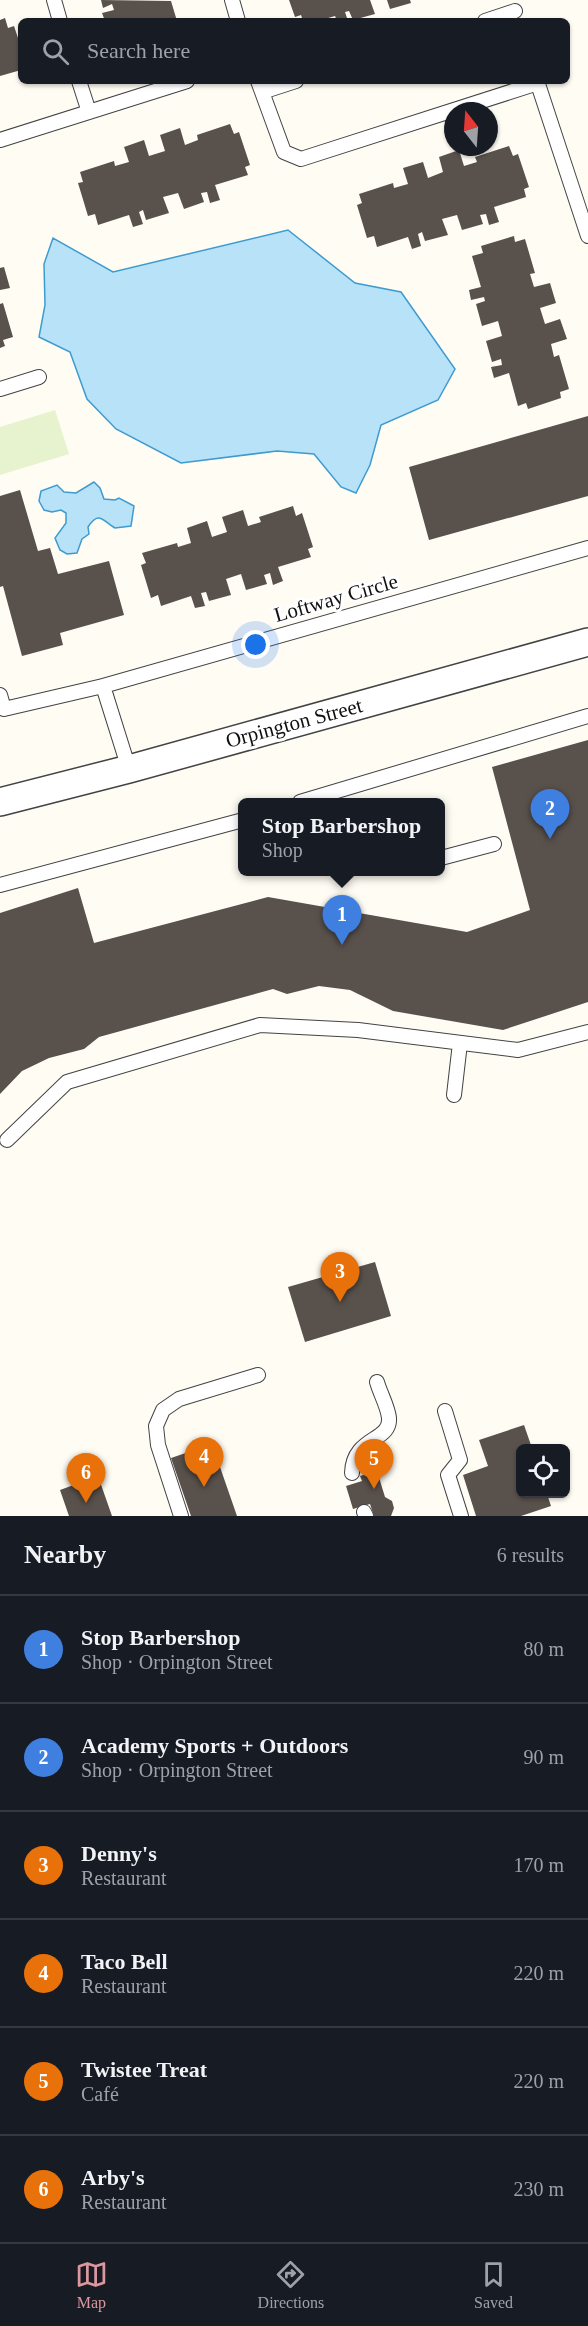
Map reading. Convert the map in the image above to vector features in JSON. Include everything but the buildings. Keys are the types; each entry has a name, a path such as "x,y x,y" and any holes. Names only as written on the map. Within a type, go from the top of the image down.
{"street":[{"name":"Orpington Street","path":"0,802 129,769 588,642"}],"lane":[{"path":"54,0 59,18"},
{"path":"232,0 237,18"},
{"path":"494,18 515,11"},
{"path":"80,84 89,112"},
{"path":"0,140 178,84"},
{"path":"260,86 284,152 301,159 531,84"},
{"path":"538,84 588,236"},
{"path":"0,389 39,377"},
{"name":"Loftway Circle","path":"0,695 4,709 104,686 588,548"},
{"path":"104,686 129,769"},
{"path":"313,798 588,716"},
{"path":"0,885 238,821"},
{"path":"445,857 494,844"},
{"path":"7,1140 67,1082 260,1025 357,1030 518,1050 588,1032"},
{"path":"454,1095 460,1043"},
{"path":"181,1516 158,1445 156,1426 163,1410 179,1400 258,1375"},
{"path":"352,1473 352,1462 356,1453 386,1431 389,1419 377,1382"},
{"path":"445,1411 460,1460 448,1475 461,1516"}],"green space":[{"path":"55,410 69,454 0,475 0,427"}],"water":[{"path":"288,230 355,283 401,292 455,369 438,400 381,425 370,465 356,493 341,487 314,454 277,451 181,463 116,429 87,399 70,352 39,337 45,305 44,264 53,238 113,272"},
{"path":"94,482 100,488 104,499 119,498 134,506 131,526 115,528 101,518 95,519 88,527 89,534 82,539 77,553 67,554 60,550 55,538 66,523 66,513 61,510 52,512 44,510 39,501 41,491 57,485 64,492 76,493"}],"place":[{"name":"Academy Sports + Outdoors","path":"550,839"},
{"name":"Stop Barbershop","path":"342,945"},
{"name":"Denny's","path":"340,1302"},
{"name":"Taco Bell","path":"204,1487"},
{"name":"Twistee Treat","path":"374,1489"},
{"name":"Arby's","path":"86,1503"}]}
